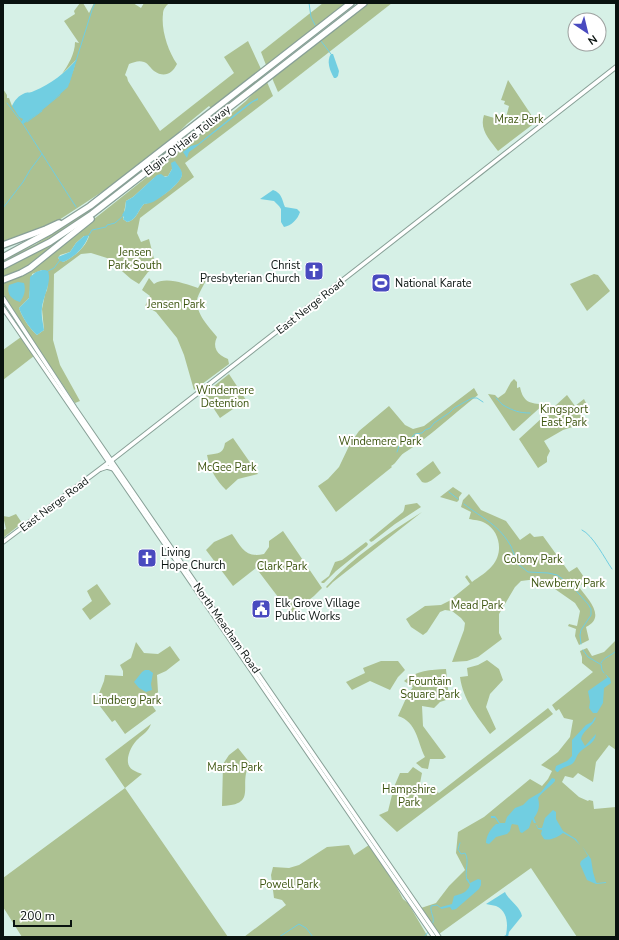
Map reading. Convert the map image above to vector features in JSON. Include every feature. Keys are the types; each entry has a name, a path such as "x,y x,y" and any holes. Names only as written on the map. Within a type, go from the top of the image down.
{"highway":[{"name":"Elgin-O'Hare Tollway","path":"3,257 51,232 102,196 350,3"},
{"name":"Elgin-O'Hare Tollway","path":"3,266 62,235 86,219 364,3"},
{"path":"3,280 21,274 30,268 121,195 128,187"},
{"path":"3,245 54,225 102,196"}],"main road":[{"name":"East Nerge Road","path":"3,542 111,461 616,67"},
{"name":"North Meacham Road","path":"3,298 75,408 428,925"},
{"name":"North Meacham Road","path":"3,308 111,461 114,469 428,925 439,937"},
{"path":"100,469 114,469"},
{"name":"North Meacham Road","path":"433,932 434,937"}],"green space":[{"path":"80,3 83,3 89,13 94,3 133,3 141,8 144,3 169,3 164,11 163,27 168,47 177,64 173,70 167,74 161,74 154,71 142,61 136,62 129,64 125,75 160,131 234,73 224,57 248,41 261,69 211,108 209,106 178,133 111,186 59,220 3,242 3,89 12,106 73,71 76,60 62,74 69,63 75,42 79,43 64,21 75,14 74,11"},
{"path":"323,3 346,3 266,65 261,52"},
{"path":"368,3 392,3 278,92 272,78"},
{"path":"263,74 264,77 89,213 37,246 3,263 3,260 36,244 88,211"},
{"name":"Mraz Park","path":"508,80 536,122 498,151 484,130 483,120 484,115 505,121 509,106 504,104 505,101 501,100"},
{"name":"Jensen Park South","path":"267,82 273,96 185,163 194,177 140,218 137,233 141,242 149,239 156,267 148,272 139,284 107,258 91,253 81,254 54,274 53,340 60,365 80,401 75,403 14,313 3,293 3,282 20,276 225,115 227,117 246,101 256,90","holes":["176,164 182,175 176,184 160,197 144,204 135,217 130,221 127,222 123,219 126,201 133,197 154,178 168,176","84,236 89,236 82,248 71,257 63,262 58,258 60,255 70,252 76,243","42,270 48,281 42,309 44,330 37,335 26,323 19,308 29,298 32,274"]},
{"path":"70,233 30,267 3,279 3,269 41,250"},
{"path":"594,274 598,275 610,291 587,311 570,284"},
{"name":"Jensen Park","path":"203,276 208,277 200,292 197,305 204,320 217,337 215,344 216,350 228,359 229,364 194,390 184,355 177,338 156,312 145,306 150,296 142,290 149,278 154,284 170,281 198,288"},
{"path":"21,337 34,356 3,380 3,350"},
{"name":"Windemere Detention","path":"229,374 246,400 220,418 204,394"},
{"path":"514,379 517,382 517,388 520,387 525,399 531,403 544,404 514,431 488,394 495,395 498,398 505,393"},
{"name":"Windemere Park","path":"474,388 478,395 402,454 391,466 392,467 336,512 318,486 328,479 339,467 350,444 359,431 389,406 405,425 413,429 424,426"},
{"name":"Kingsport East Park","path":"567,395 575,406 584,399 586,403 577,409 585,423 563,430 544,441 550,451 547,457 547,462 538,468 519,439"},
{"name":"McGee Park","path":"233,438 258,474 238,479 226,490 214,474 207,455 221,452 225,443"},
{"path":"433,461 441,473 430,482 422,482 416,474"},
{"path":"453,487 462,493 457,502 440,497"},
{"path":"469,494 481,510 506,521 520,540 530,533 534,537 543,536 569,572 577,567 586,580 579,587 590,602 595,613 595,618 592,623 586,627 589,640 579,645 575,636 576,629 568,626 569,624 577,626 580,611 575,603 542,580 521,581 515,587 499,614 499,633 502,639 478,657 467,661 452,662 464,630 465,623 452,611 445,610 440,612 427,632 423,635 411,627 406,619 425,606 441,605 449,601 470,584 465,577 467,575 472,582 488,570 496,561 499,543 494,531 483,522 469,519 471,512 461,507 463,500"},
{"path":"417,503 421,507 373,541 371,542 369,540 403,512 405,505"},
{"path":"422,512 327,588 326,587 348,566 384,537"},
{"path":"16,514 22,523 3,538 3,530 6,529 3,516 9,517"},
{"name":"Clark Park","path":"283,531 322,588 291,614 256,568 233,586 206,550 214,542 232,534 242,548 248,553 252,555 264,554 269,547 269,541"},
{"path":"366,542 368,544 367,546 336,571 324,583 321,582 329,576 335,562 342,560"},
{"path":"97,584 111,604 90,620 82,609 92,601 87,591"},
{"path":"616,640 616,750 609,745 596,762 593,782 578,773 573,778 565,776 562,782 579,797 588,801 593,801 594,809 616,807 616,937 577,937 531,868 439,934 421,908 436,903 449,886 465,870 456,853 458,832 484,817 530,779 542,786 548,779 552,771 541,765 558,752 570,737 573,720 564,718 559,709 556,711 552,705 593,672 582,663 580,651 587,648 592,656 604,652"},
{"name":"Lindberg Park","path":"136,642 144,653 158,654 170,646 180,660 166,671 157,675 158,692 152,699 154,703 152,705 156,711 125,734 115,720 112,722 96,701 105,675 123,676 123,671 120,665 131,658"},
{"path":"487,660 499,669 503,680 490,694 486,707 496,729 490,734 467,700 460,677 468,676 467,668 478,665"},
{"path":"381,661 398,661 405,670 398,677 390,690 370,681 352,690 346,682 365,673 363,668"},
{"name":"Fountain Square Park","path":"446,669 449,699 440,702 434,708 422,706 423,726 446,757 443,759 430,759 428,769 422,768 416,763 425,757 416,733 409,723 398,716 408,694 413,687 404,681 409,677 429,670"},
{"name":"Hampshire Park","path":"548,708 553,714 397,832 379,815 388,811 394,787 400,773 408,773 413,767 422,773 420,783 439,793"},
{"path":"151,724 147,731 135,742 130,750 128,759 130,767 134,771 142,774 125,788 105,759"},
{"name":"Marsh Park","path":"238,748 250,763 245,779 244,798 240,802 233,805 222,806 223,764 229,755"},
{"path":"125,788 228,937 22,937 3,907 3,878"},
{"name":"Powell Park","path":"349,845 354,855 369,845 395,884 403,899 408,903 428,937 244,937 286,905 282,900 274,898 271,875 273,867 289,868 299,865 327,847"}],"water":[{"path":"331,54 333,54 339,71 336,78 334,78 329,66"},
{"path":"77,59 68,87 39,113 23,124 21,122 23,119 19,117 12,106 16,100 23,94 33,92 52,81 68,69"},
{"path":"258,98 258,100 253,102 189,152 187,158 183,152 191,146 198,144 249,103"},
{"path":"175,161 182,172 179,181 170,190 156,200 151,203 144,204 133,219 127,222 123,219 124,217 122,215 125,210 126,201 133,197 157,175 161,174 165,177 168,176 172,169 171,163"},
{"path":"273,190 280,195 285,207 297,209 300,212 294,222 287,226 284,227 281,222 281,209 274,201 260,199"},
{"path":"89,235 85,244 75,254 63,262 60,261 58,257 70,252 76,243 84,236"},
{"path":"42,270 48,271 49,280 42,308 44,330 37,335 26,323 19,308 29,298 30,277 36,272"},
{"path":"18,282 24,283 25,286 23,298 20,302 14,300 8,291 9,285"},
{"path":"145,670 149,670 153,673 151,684 152,690 146,692 139,688 134,682"},
{"path":"608,677 610,678 611,683 604,688 603,703 597,713 593,713 589,708 590,702 588,691"},
{"path":"595,717 595,721 584,733 581,739 585,746 596,734 592,743 579,753 572,764 557,772 555,770 556,766 567,761 572,756 572,740 586,725 592,722"},
{"path":"552,778 555,779 555,781 538,798 539,808 534,818 536,823 534,823 532,819 529,828 522,833 520,832 518,825 512,824 510,831 507,834 496,837 489,844 486,843 491,830 496,824 499,824 495,818 491,818 491,816 495,816 500,823 505,823 507,817 515,808 523,805 529,799 541,792"},
{"path":"553,810 556,812 556,819 563,831 576,839 580,845 574,839 563,833 554,838 544,839 541,834 542,830 538,829 536,825 538,828 542,828 545,818"},
{"path":"582,846 591,859 596,882 606,883 596,884 587,880 580,864 581,861 588,856"},
{"path":"466,879 468,879 470,883 478,879 481,880 479,889 456,909 452,910 450,907 441,909 441,907 452,904 454,896 464,893 467,890 470,885"},
{"path":"505,892 519,909 522,916 509,932 508,937 502,937 506,935 507,931 505,915 500,908 486,904"}],"waterway":[{"path":"75,64 95,3"},
{"path":"309,3 311,17 315,25"},
{"path":"321,41 331,54"},
{"path":"69,83 74,67"},
{"path":"44,108 60,95"},
{"path":"7,103 23,124 76,207"},
{"path":"27,122 42,111"},
{"path":"3,208 42,154"},
{"path":"89,235 92,230 106,227 107,225 115,223 123,216"},
{"path":"48,271 54,268 60,260"},
{"path":"397,452 399,446 405,441 409,440 415,434 422,433 430,428 434,423 454,408 472,398 477,398 483,402"},
{"path":"496,398 510,409 530,413"},
{"path":"449,492 458,499"},
{"path":"464,504 496,527 512,548"},
{"path":"582,530 594,542 612,569"},
{"path":"512,549 518,564 528,572 557,575 571,585 588,604 591,609 591,615 581,630 581,644"},
{"path":"583,650 588,657 600,664"},
{"path":"601,663 604,659 616,651"},
{"path":"601,664 604,673"},
{"path":"460,843 458,849 461,854 465,853 466,856 467,880"},
{"path":"432,925 433,920 431,906 437,905 441,908"},
{"path":"279,937 299,924 306,928 313,937"},
{"path":"424,937 429,931"}],"place":[{"name":"Christ Presbyterian Church","path":"314,271"},
{"name":"National Karate","path":"381,283"},
{"name":"Living Hope Church","path":"147,558"},
{"name":"Elk Grove Village Public Works","path":"261,609"}],"park label":[{"name":"Colony Park","path":"533,559"},
{"name":"Newberry Park","path":"568,583"},
{"name":"Mead Park","path":"477,605"}]}
